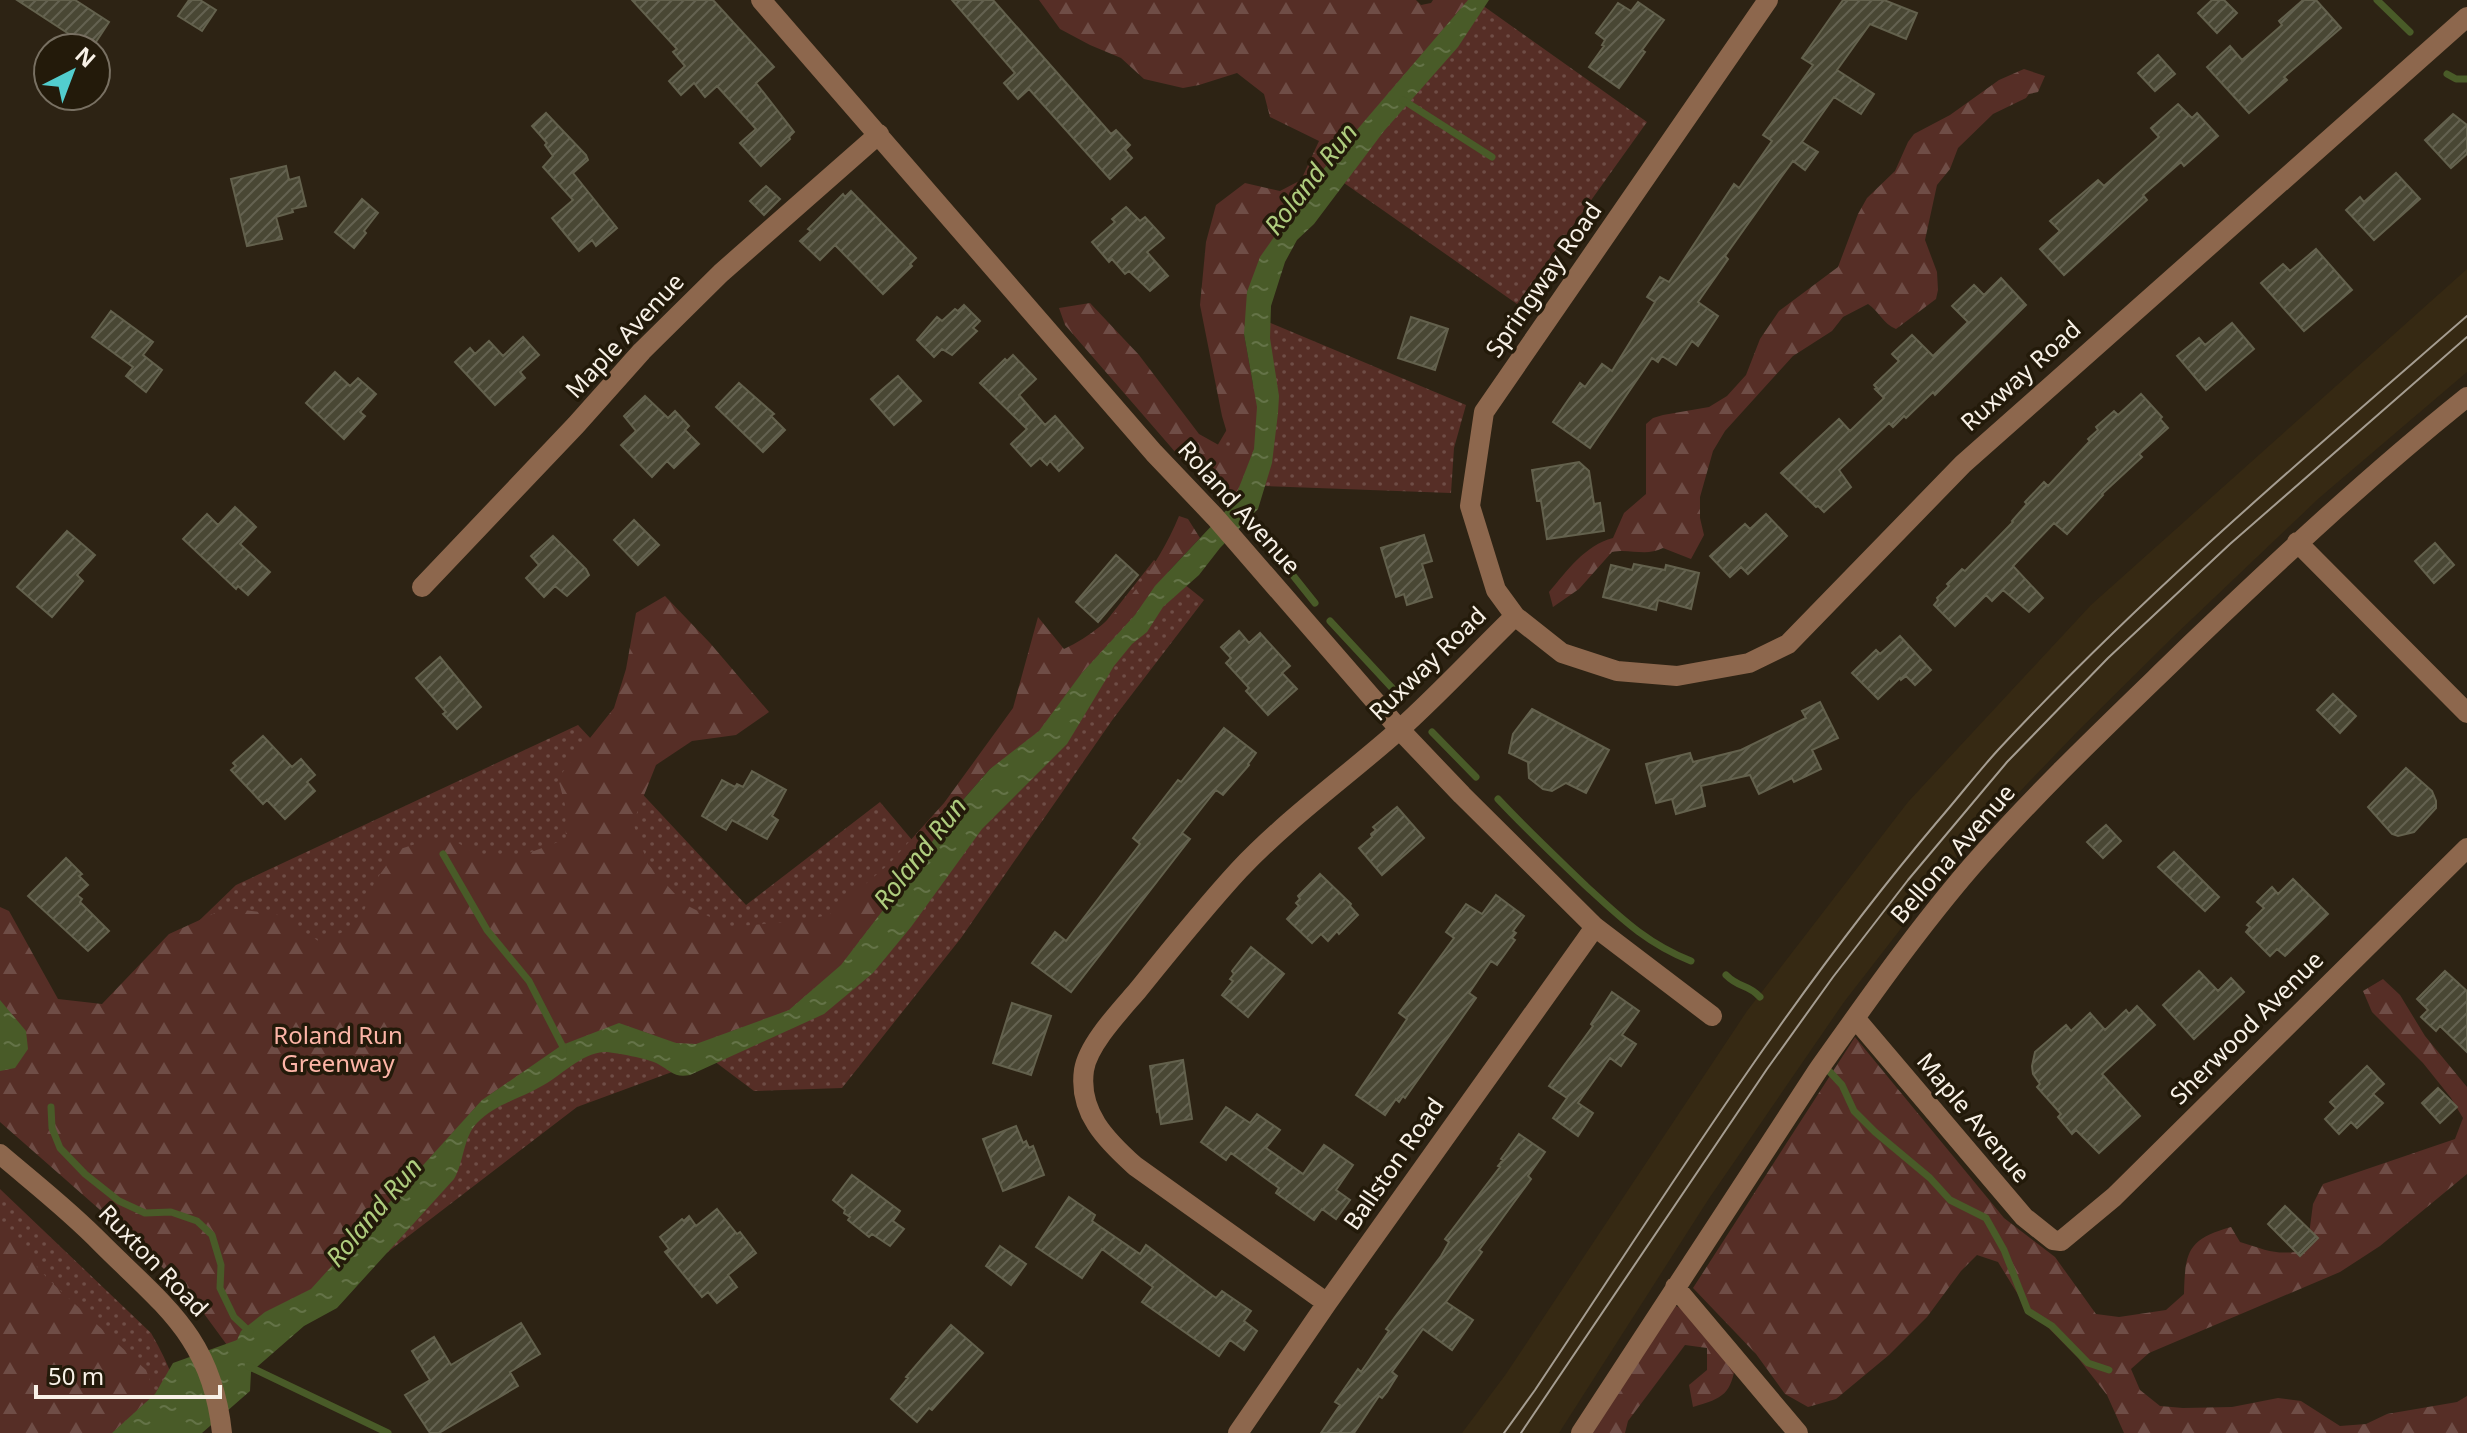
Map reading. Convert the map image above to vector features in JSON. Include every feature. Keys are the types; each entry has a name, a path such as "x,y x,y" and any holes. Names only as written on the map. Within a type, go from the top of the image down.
{"street":[{"name":"Roland Avenue","path":"761,0 1154,453 1215,517 1400,730 1595,927 1712,1016"},
{"name":"Springway Road","path":"1515,616 1496,590 1470,506 1484,412 1768,0"},
{"name":"Ruxway Road","path":"1327,1303 1135,1166 1106,1140 1093,1121 1083,1092 1085,1066 1100,1038 1241,868 1328,789 1400,730 1515,616 1562,653 1617,671 1677,676 1749,663 1788,644 1963,464 2467,17"},
{"name":"Maple Avenue","path":"422,587 642,351 721,273 879,134"},
{"name":"Bellona Avenue","path":"1581,1433 1855,1018 1928,920 2017,816 2297,542 2467,397"},
{"path":"2297,542 2467,713"},
{"name":"Sherwood Avenue","path":"2061,1241 2114,1197 2464,858"},
{"name":"Ballston Road","path":"1238,1433 1595,927"},
{"name":"Maple Avenue","path":"1855,1018 2024,1217 2053,1240 2061,1241"},
{"name":"Ruxton Road","path":"0,1154 91,1232 157,1295 192,1340 212,1383 222,1427"},
{"path":"1675,1287 1798,1433"}],"shaded area":[{"path":"2467,269 2467,372 2318,499 2077,732 1955,859 1844,1002 1708,1200 1559,1433 1462,1433 1506,1374 1747,1011 1908,802 2091,605"}],"green space":[{"path":"1039,0 1416,0 1421,5 1433,0 1468,0 1314,180 1244,334 1257,407 1254,449 1236,496 1183,461 1065,325 1059,308 1090,303 1139,355 1199,434 1233,453 1222,416 1200,305 1206,242 1216,205 1245,183 1280,191 1301,180 1319,141 1270,117 1264,94 1237,73 1183,88 1144,79 1121,58 1060,29"},
{"path":"1457,0 1475,0 1647,122 1517,304 1324,169"},
{"path":"2024,69 2045,76 2038,92 1993,114 1958,148 1950,169 1937,185 1925,240 1937,272 1936,299 1896,329 1868,304 1843,317 1832,331 1793,356 1725,431 1713,451 1700,497 1704,535 1691,559 1663,548 1650,552 1612,552 1579,589 1553,607 1549,592 1585,553 1613,538 1624,513 1646,494 1646,424 1663,415 1709,407 1727,396 1746,375 1760,339 1779,311 1838,267 1867,198 1895,171 1914,134 1950,115 1999,80"},
{"path":"1261,319 1466,405 1454,448 1451,493 1235,485 1210,458 1258,377"},
{"name":"Roland Run Greenway","path":"1179,516 1188,519 1200,538 1081,674 1039,731 990,769 948,817 916,867 841,965 789,1010 696,1044 676,1043 619,1023 562,1045 482,1100 311,1289 265,1312 238,1340 227,1345 191,1296 140,1245 0,1122 0,907 9,911 58,999 102,1004 169,934 226,908 276,914 320,942 359,925 374,883 397,850 422,842 455,841 479,856 526,854 566,839 565,805 558,778 614,708 626,669 636,613 665,596 769,712 736,735 692,741 656,765 633,823 648,864 684,904 730,927 829,915 889,864 944,803 1013,708 1038,617 1064,649 1083,639 1101,626 1133,593 1159,555"},
{"name":"Roland Run Greenway","path":"1154,560 1204,600 1113,719 961,938 842,1088 754,1091 710,1058 577,1107 239,1366 221,1323 3,1110 236,885 578,725 746,905 880,802 918,847 942,831"},
{"path":"2383,979 2400,995 2425,1036 2467,1087 2467,1174 2380,1246 2340,1272 2149,1353 2131,1369 2140,1390 2160,1406 2232,1407 2278,1398 2301,1401 2340,1426 2366,1424 2387,1414 2457,1402 2467,1396 2467,1433 2124,1433 2107,1395 2078,1358 2022,1301 1998,1262 1977,1255 1961,1271 1927,1317 1889,1355 1836,1399 1808,1407 1785,1394 1756,1354 1693,1288 1855,1037 2004,1218 2055,1257 2096,1314 2119,1317 2166,1310 2184,1294 2188,1257 2197,1242 2231,1227 2240,1242 2258,1248 2273,1252 2307,1250 2313,1204 2323,1184 2455,1139 2463,1118 2423,1063 2372,1012 2363,991"},
{"path":"0,1189 151,1333 174,1381 188,1433 0,1433"},
{"path":"0,1225 48,1279 146,1370 155,1394 112,1433 0,1433"},
{"path":"1670,1303 1688,1312 1736,1362 1728,1388 1712,1401 1693,1407 1689,1385 1707,1370 1707,1348 1685,1345 1628,1421 1625,1433 1590,1433"}],"water":[{"name":"Roland Run","path":"1468,0 1489,0 1458,47 1384,131 1314,224 1297,240 1285,262 1271,306 1270,338 1279,396 1278,413 1272,463 1258,509 1199,575 1163,607 1147,632 1132,644 1114,666 1067,744 982,829 911,927 873,973 824,1014 690,1075 676,1075 640,1058 609,1052 595,1053 548,1083 491,1111 472,1129 454,1179 337,1308 304,1326 251,1372 250,1391 202,1433 112,1433 155,1394 173,1363 237,1340 241,1331 265,1312 311,1289 482,1100 562,1045 619,1023 676,1043 696,1044 789,1010 841,965 916,867 948,817 990,769 1039,731 1081,674 1135,615 1155,586 1233,503 1254,449 1257,407 1244,334 1247,292 1260,257 1314,180"},
{"path":"0,1000 26,1031 28,1049 15,1068 0,1071"}],"building":[{"path":"17,0 75,0 109,22 102,32 66,32"},
{"path":"189,0 200,0 216,10 202,31 178,16"},
{"path":"632,0 713,0 774,67 756,83 794,132 790,139 761,166 740,143 756,129 717,86 705,97 694,83 681,95 669,81 685,66 673,52 677,49"},
{"path":"952,0 993,0 1111,134 1116,130 1130,145 1125,150 1132,158 1110,179 1029,89 1018,99 1004,83 1015,73"},
{"path":"1843,0 1884,0 1917,13 1906,39 1870,24 1837,70 1874,94 1861,114 1834,97 1802,142 1818,152 1805,170 1793,161 1725,256 1728,259 1698,302 1718,316 1698,346 1692,341 1676,365 1662,356 1658,362 1652,358 1590,448 1553,422 1580,383 1585,387 1602,364 1612,371 1655,302 1647,297 1660,277 1669,282 1734,184 1739,188 1772,141 1763,135 1813,65 1802,58"},
{"path":"2212,0 2224,0 2237,13 2217,33 2198,13"},
{"path":"2303,0 2316,0 2341,28 2284,77 2287,80 2249,113 2207,67 2230,46 2242,60 2282,25 2279,21"},
{"path":"1638,2 1664,20 1619,88 1589,67 1604,46 1605,40 1596,33 1618,3 1631,11"},
{"path":"2158,55 2175,74 2155,91 2138,73"},
{"path":"2178,104 2192,118 2197,113 2218,136 2184,166 2181,162 2143,195 2147,200 2064,275 2040,249 2060,231 2050,221 2098,180 2104,186 2159,137 2151,128"},
{"path":"546,113 586,155 588,160 573,173 617,228 596,246 592,240 579,251 552,218 573,200 543,167 553,156 545,145 547,143 532,126"},
{"path":"2453,114 2467,125 2467,154 2451,168 2425,140"},
{"path":"286,166 289,180 299,177 306,206 276,217 282,239 247,246 231,179"},
{"path":"2396,173 2420,199 2374,240 2346,210 2360,197 2364,202"},
{"path":"766,186 780,199 764,215 750,201"},
{"path":"851,191 916,258 910,264 912,266 883,294 835,245 820,260 800,241 843,194 845,197"},
{"path":"362,199 378,213 354,248 335,232"},
{"path":"1126,207 1140,221 1145,217 1164,238 1147,252 1168,276 1150,291 1129,271 1125,274 1112,259 1109,262 1092,242 1115,222 1112,219"},
{"path":"2316,249 2352,290 2304,331 2261,283 2283,264 2290,271"},
{"path":"2001,278 2026,305 1935,395 1933,392 1893,427 1889,423 1839,470 1851,487 1824,512 1816,507 1781,473 1839,419 1850,431 1884,398 1874,385 1899,361 1892,354 1912,335 1933,356 1968,322 1952,306 1974,285 1984,295"},
{"path":"964,305 980,321 973,328 977,331 952,355 942,349 934,357 917,340 937,317 942,321"},
{"path":"111,311 153,342 143,355 162,370 146,392 126,376 133,367 92,337"},
{"path":"1411,317 1448,329 1435,370 1398,358"},
{"path":"2232,323 2254,349 2206,390 2177,356 2199,338 2205,345"},
{"path":"523,337 539,355 520,372 525,378 495,405 455,362 470,348 475,354 489,341 503,356"},
{"path":"1013,355 1036,379 1019,395 1045,425 1055,416 1083,448 1059,471 1050,461 1047,465 1040,458 1031,466 1011,444 1027,429 980,383"},
{"path":"335,372 350,386 358,378 376,394 360,412 365,416 344,439 306,403"},
{"path":"898,376 921,401 894,425 871,399"},
{"path":"739,383 774,414 771,416 785,430 763,452 716,407"},
{"path":"2141,394 2168,428 2139,454 2142,457 2102,494 2067,534 2054,523 2013,566 2043,598 2029,612 2003,590 1992,601 1986,595 1955,626 1934,605 1949,586 1947,584 1962,569 1965,571 2013,522 2027,504 2025,502 2044,482 2048,486 2090,441 2088,439 2098,430 2096,427 2114,411 2118,415"},
{"path":"645,396 668,418 675,411 689,426 685,430 699,444 674,468 667,461 652,477 621,445 636,431 624,416"},
{"path":"1579,462 1589,471 1594,504 1600,503 1604,531 1547,539 1532,470"},
{"path":"235,507 256,527 240,544 270,572 248,595 238,586 236,589 183,539 207,514 218,525"},
{"path":"1766,514 1787,536 1748,574 1741,567 1730,577 1710,556 1745,524 1750,529"},
{"path":"634,520 659,545 638,565 614,540"},
{"path":"67,531 95,555 77,575 83,581 52,617 17,587"},
{"path":"1424,535 1432,561 1422,564 1432,597 1407,605 1404,594 1396,597 1381,548"},
{"path":"553,536 589,575 567,596 555,586 544,597 526,578 539,565 531,556"},
{"path":"2435,543 2454,565 2434,583 2415,561"},
{"path":"1116,555 1138,575 1098,622 1076,602"},
{"path":"1634,564 1665,570 1666,565 1699,573 1691,609 1658,600 1656,610 1603,597 1611,565 1632,570"},
{"path":"1239,631 1249,643 1260,633 1290,666 1282,673 1297,689 1268,715 1226,663 1231,658 1221,647"},
{"path":"1900,636 1931,670 1915,685 1906,676 1900,678 1878,699 1852,673 1876,650 1880,654"},
{"path":"440,657 481,707 457,729 416,678"},
{"path":"2333,694 2356,716 2340,733 2317,710"},
{"path":"1820,702 1838,738 1812,750 1821,769 1794,782 1792,778 1759,794 1750,775 1701,786 1705,806 1676,814 1672,799 1656,803 1646,764 1690,753 1693,762 1741,750 1806,718 1802,711"},
{"path":"1532,709 1609,750 1586,793 1566,783 1552,791 1543,789 1529,778 1528,762 1509,753 1513,734"},
{"path":"1224,728 1256,753 1223,795 1216,790 1182,833 1190,839 1071,992 1032,963 1055,932 1066,941 1140,844 1133,838"},
{"path":"263,736 292,767 301,759 315,775 307,782 315,791 285,819 267,800 263,804 231,770 236,766 233,763"},
{"path":"2406,768 2432,791 2436,808 2414,832 2398,836 2392,834 2368,807"},
{"path":"752,771 786,790 772,816 778,820 767,839 732,820 726,830 702,816 722,780 735,787 737,784 743,787"},
{"path":"1397,807 1424,838 1382,875 1359,848 1372,837 1376,830 1373,827"},
{"path":"2106,825 2121,841 2103,858 2087,842"},
{"path":"2174,852 2219,897 2205,911 2158,867"},
{"path":"66,858 88,885 77,895 82,899 80,902 109,931 88,951 28,896"},
{"path":"1320,874 1358,915 1328,941 1321,934 1312,943 1287,919 1299,906 1296,903 1300,899 1298,896"},
{"path":"2293,879 2328,914 2285,956 2277,949 2270,956 2246,932 2250,927 2247,925 2264,908 2257,902 2272,887 2278,894"},
{"path":"1496,895 1524,916 1513,931 1516,933 1512,938 1515,940 1497,965 1491,961 1469,993 1476,998 1405,1098 1403,1096 1399,1102 1396,1099 1385,1115 1356,1095 1407,1019 1399,1013 1454,938 1446,932 1466,904 1482,914"},
{"path":"1251,947 1284,974 1248,1017 1222,995 1233,981 1230,979 1234,974 1232,971"},
{"path":"2199,971 2218,991 2231,978 2244,992 2194,1039 2163,1005"},
{"path":"2445,971 2467,991 2467,1052 2440,1026 2436,1031 2421,1017 2428,1010 2417,999"},
{"path":"1612,992 1639,1011 1622,1035 1636,1044 1621,1066 1610,1058 1578,1103 1593,1113 1578,1136 1553,1118 1567,1098 1549,1086 1593,1026 1591,1024"},
{"path":"1012,1003 1051,1016 1031,1075 993,1063"},
{"path":"2137,1006 2155,1025 2102,1074 2140,1116 2099,1153 2076,1130 2072,1134 2058,1117 2061,1114 2037,1087 2040,1084 2032,1066 2035,1052 2066,1025 2071,1031 2090,1013 2105,1030 2126,1010 2129,1014"},
{"path":"1183,1060 1192,1119 1161,1124 1150,1066"},
{"path":"2367,1066 2384,1084 2373,1094 2383,1103 2357,1128 2351,1122 2339,1134 2325,1119 2336,1108 2330,1102"},
{"path":"2438,1088 2457,1107 2440,1123 2422,1103"},
{"path":"1226,1107 1250,1123 1257,1114 1280,1130 1266,1148 1303,1174 1324,1145 1353,1165 1336,1190 1350,1200 1336,1219 1322,1209 1314,1220 1276,1193 1279,1188 1231,1153 1226,1160 1201,1142"},
{"path":"1016,1126 1023,1143 1026,1141 1029,1148 1033,1146 1044,1175 1003,1191 983,1139"},
{"path":"1519,1134 1545,1152 1528,1176 1531,1179 1479,1250 1482,1252 1446,1302 1473,1320 1452,1350 1423,1329 1392,1372 1397,1376 1387,1392 1382,1398 1379,1396 1354,1433 1321,1433 1340,1405 1335,1402 1358,1369 1361,1372 1389,1331 1386,1329 1441,1256 1449,1242 1445,1239 1500,1167 1501,1159"},
{"path":"852,1175 900,1211 893,1221 904,1229 890,1246 872,1234 869,1237 848,1220 850,1217 844,1213 845,1210 833,1200"},
{"path":"1069,1197 1095,1215 1092,1221 1140,1254 1146,1245 1216,1298 1222,1291 1251,1311 1244,1321 1257,1331 1244,1350 1230,1340 1219,1356 1142,1302 1153,1287 1102,1249 1082,1278 1036,1247"},
{"path":"2285,1206 2318,1238 2300,1256 2268,1224"},
{"path":"717,1209 756,1253 728,1275 737,1287 717,1303 708,1292 702,1297 665,1252 669,1249 660,1237 682,1219 684,1221 689,1216 696,1226"},
{"path":"1000,1246 1026,1264 1011,1285 986,1266"},
{"path":"521,1323 540,1354 510,1372 518,1386 439,1433 430,1433 405,1395 430,1380 412,1351 434,1337 451,1365"},
{"path":"951,1325 983,1353 932,1410 929,1408 917,1422 891,1399"}],"waterway":[{"path":"2377,0 2410,32"},
{"path":"2447,74 2456,79 2467,79"},
{"path":"1403,100 1492,157"},
{"path":"1244,514 1315,603"},
{"path":"1330,621 1394,690"},
{"path":"1432,732 1476,777"},
{"path":"1498,799 1623,919 1647,938 1691,961"},
{"path":"443,854 487,930 529,981 563,1047 563,1053"},
{"path":"1726,975 1760,997"},
{"path":"1829,1071 1842,1085 1854,1111 1875,1132 1930,1178 1950,1200 1986,1218 2004,1250 2028,1311 2052,1326 2088,1363 2109,1370"},
{"path":"51,1107 52,1128 60,1148 85,1174 119,1201 145,1213 171,1212 197,1221 212,1235 221,1265 220,1288 234,1317 250,1332"},
{"path":"248,1366 388,1433"}],"tram line":[{"path":"1504,1433 1728,1100 1829,958 1998,750 2168,581 2467,316"},
{"path":"1521,1433 1767,1069 1833,977 1908,880 2007,762 2108,658 2230,544 2467,337"}]}
